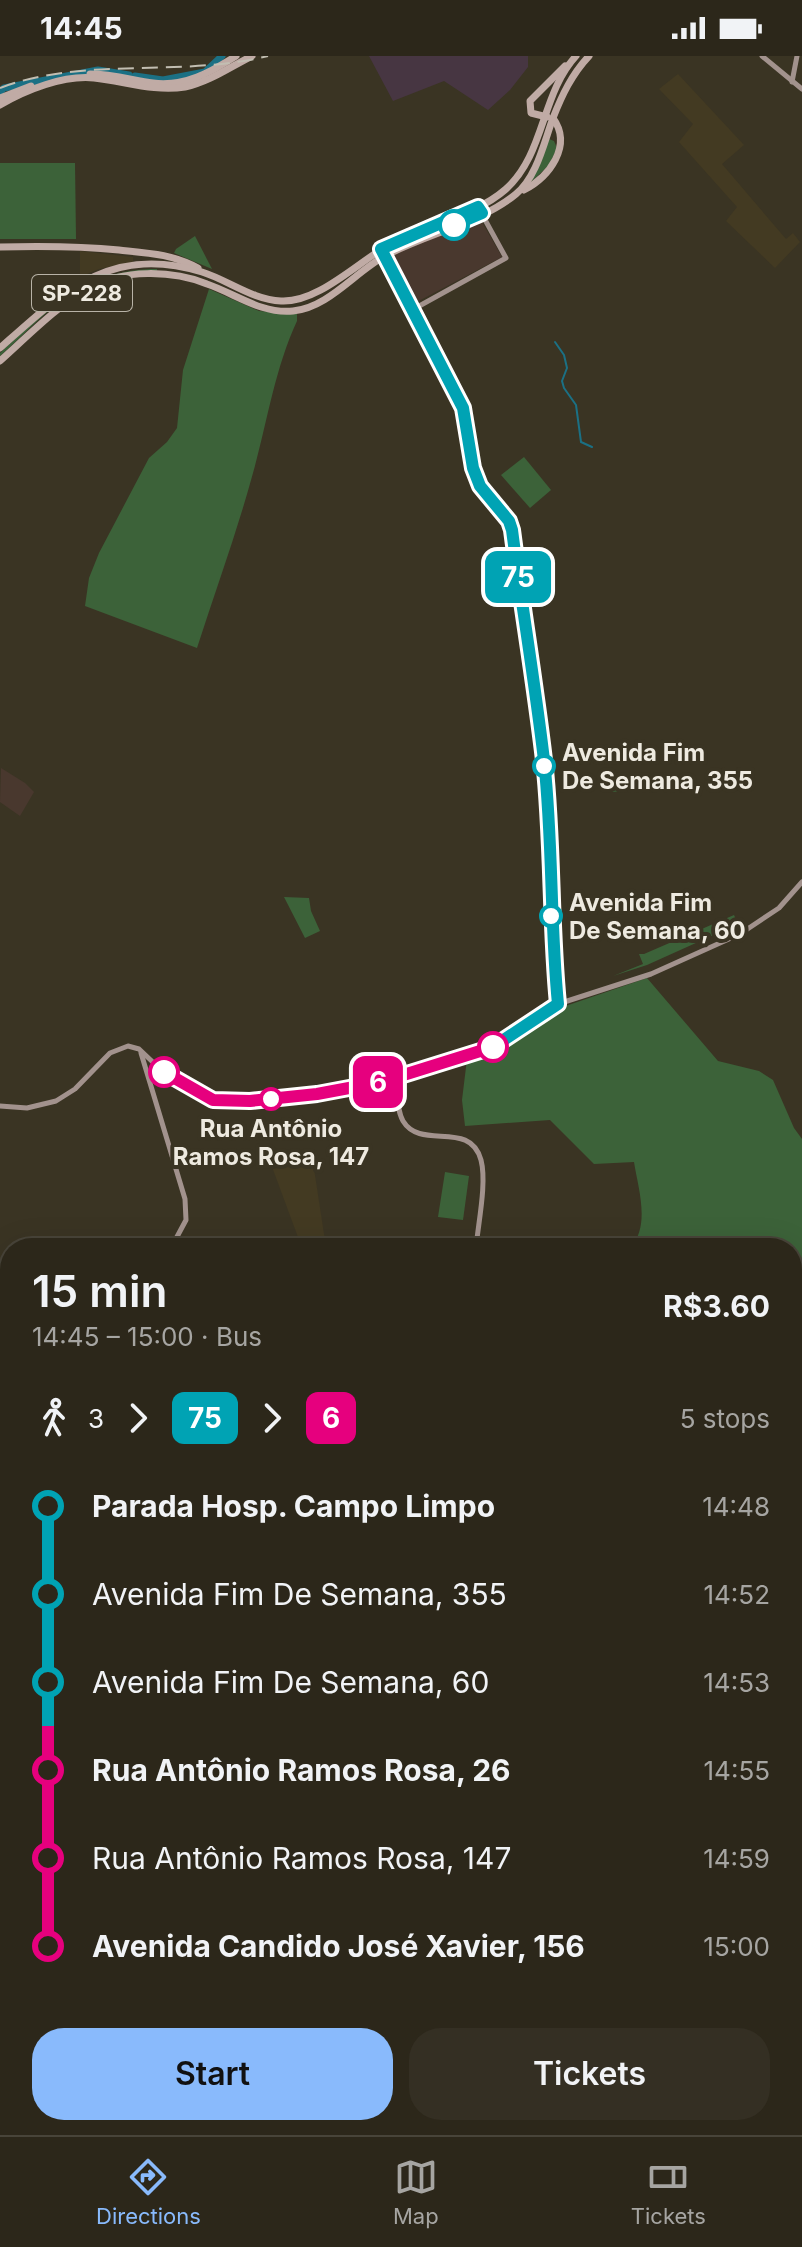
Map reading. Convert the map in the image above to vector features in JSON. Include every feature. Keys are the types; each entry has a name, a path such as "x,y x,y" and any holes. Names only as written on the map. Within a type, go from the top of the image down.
{"main road":[{"path":"0,98 29,86 82,74 101,74 151,83 184,81 201,76 236,56"},
{"path":"0,105 32,89 82,78 152,88 186,86 214,76 252,56"},
{"name":"SP-228","path":"0,348 65,291 84,280 126,266 145,264 207,273 261,297 285,302 317,292 382,253 518,192 533,170 549,118 589,56"},
{"path":"518,192 533,185 547,172 561,142 559,129 549,118 531,113 530,101 573,58"},
{"name":"SP-228","path":"549,118 554,91 573,58"},
{"path":"543,134 561,142"},
{"name":"SP-228","path":"480,210 515,180 543,134"},
{"path":"0,247 80,246 170,255 207,273"},
{"path":"140,252 160,259 172,267 178,276"},
{"name":"SP-228","path":"0,361 92,286 130,276 178,276 207,284 266,309 292,311 306,309 320,301 382,253"}],"street":[{"path":"762,56 802,89"},
{"path":"793,79 797,56"},
{"path":"412,310 506,258 480,210"},
{"path":"382,253 462,405 480,486 509,521 512,530 544,759 551,939 558,1004"},
{"path":"467,431 476,432"},
{"path":"0,1106 27,1108 56,1101 75,1089 110,1053 128,1046 139,1049 159,1068 195,1091 222,1102 317,1094 396,1078 491,1048 558,1004 651,974 748,930 775,910 802,879"},
{"path":"139,1049 185,1199 186,1220 176,1238"},
{"path":"396,1078 400,1113 407,1126 425,1134 459,1136 478,1152 482,1167 477,1238"}],"shaded area":[{"path":"369,56 528,56 528,67 510,90 488,110 444,81 393,101"},
{"path":"678,74 744,145 722,164 786,239 793,233 800,242 775,268 726,221 737,207 679,142 693,124 659,89"},
{"path":"479,217 502,257 413,304 389,256"},
{"path":"80,251 133,257 133,262 99,269 80,277"},
{"path":"1,768 34,792 20,816 0,802"},
{"path":"311,1149 325,1238 298,1238 268,1156"}],"green space":[{"path":"549,139 554,141 557,148 549,165 530,183"},
{"path":"0,163 75,163 76,239 0,239"},
{"path":"195,236 212,269 174,253"},
{"path":"157,269 157,271 105,278 132,271"},
{"path":"209,289 259,311 297,314 297,321 277,377 240,517 197,648 85,606 89,578 99,553 149,458 177,428 183,370"},
{"path":"58,303 36,322 0,356 35,321"},
{"path":"524,457 551,490 530,508 501,475"},
{"path":"611,773 631,774 633,790 612,792"},
{"path":"284,897 309,898 320,931 305,938"},
{"path":"734,915 738,924 647,965 613,976 643,964 639,954"},
{"path":"647,978 718,1061 759,1071 773,1080 802,1139 802,1238 636,1238 642,1218 634,1162 594,1164 550,1120 465,1126 462,1100 467,1059 501,1047 554,1010"},
{"path":"445,1172 469,1176 463,1220 438,1217"}],"waterway":[{"path":"135,76 163,80 205,72 222,56"},
{"path":"0,92 4,88 98,70 129,75"},
{"path":"555,342 564,355 567,368 562,381 576,405 581,442 592,447"}],"railway":[{"path":"0,88 32,78 65,73 200,66 268,56"}],"bus line":[{"name":"75","path":"454,225 482,213 478,207 381,249 463,408 473,468 480,486 509,521 512,530 544,759 551,939 558,1004 493,1047"},
{"name":"6","path":"164,1072 213,1100 250,1101 317,1094 381,1082 493,1047"}],"place":[{"name":"Avenida Fim De Semana, 355","path":"544,766"},
{"name":"Avenida Fim De Semana, 60","path":"551,916"},
{"name":"Rua Antônio Ramos Rosa, 147","path":"271,1099"}]}
